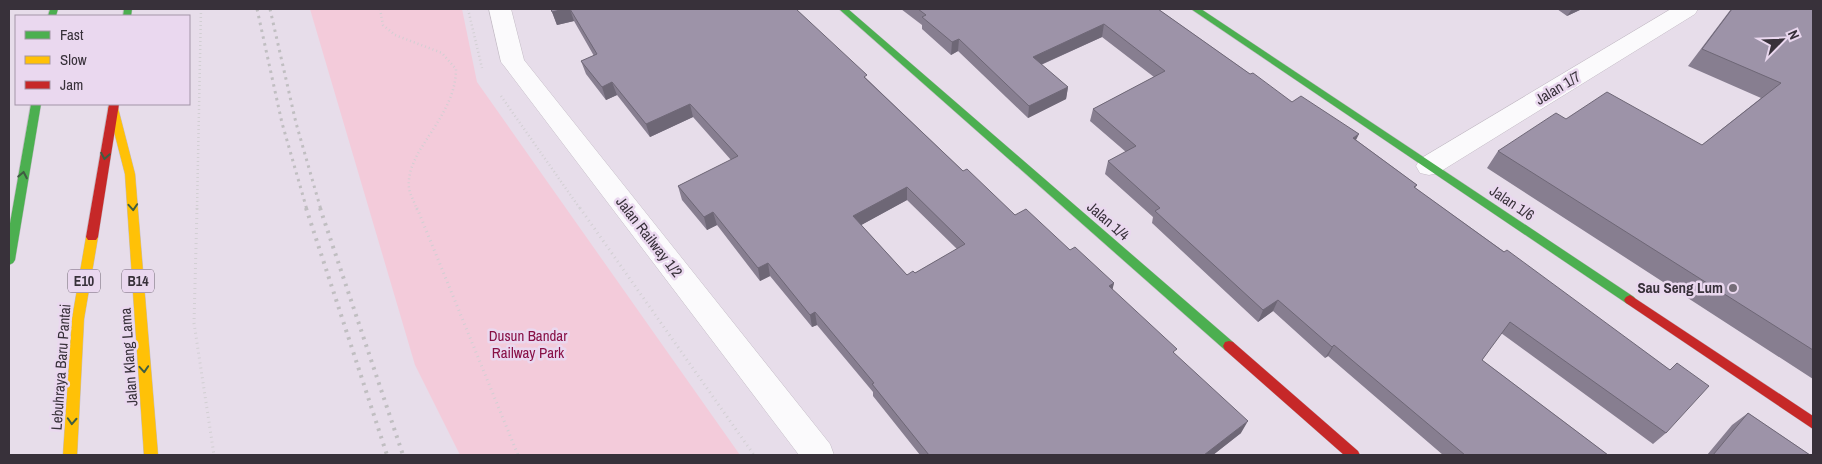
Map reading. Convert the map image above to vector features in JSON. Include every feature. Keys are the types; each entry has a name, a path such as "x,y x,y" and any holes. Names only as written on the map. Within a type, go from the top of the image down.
{"main road":[{"name":"Jalan 1/4","path":"843,9 1353,455"},
{"name":"Jalan 1/6","path":"1194,9 1813,422"},
{"path":"9,260 36,105"},
{"name":"Lebuhraya Baru Pantai","path":"70,455 78,320 114,106"},
{"name":"Jalan Klang Lama","path":"114,106 130,174 151,455"},
{"path":"9,237 14,223"}],"street":[{"name":"Jalan Railway 1/2","path":"500,9 514,62 818,455"},
{"name":"Jalan 1/7","path":"1429,166 1688,9"}],"path":[{"path":"201,9 194,323 214,455"},
{"path":"380,9 383,25 395,35 442,53 456,69 456,86 446,109 411,167 409,189 518,455"},
{"path":"468,9 480,66 486,74"},
{"path":"497,90 754,455"}],"green space":[{"name":"Dusun Bandar Railway Park","path":"310,9 462,9 477,82 740,455 460,455 415,365"}],"building":[{"path":"551,9 564,9 552,12"},
{"path":"570,9 796,9 867,75 864,77 963,171 967,169 1015,215 1026,209 1070,250 1075,247 1114,283 1109,286 1177,349 1173,352 1248,421 1204,455 929,455 872,384 874,383 815,312 810,315 768,263 758,268 713,212 704,217 678,186 738,156 690,104 646,124 612,82 602,87 581,61 597,54","holes":["907,187 965,244 915,273 913,271 907,275 853,216"]},
{"path":"918,9 1158,9 1250,74 1253,73 1292,102 1301,96 1359,134 1353,138 1417,185 1414,187 1504,252 1507,250 1670,370 1677,363 1709,386 1666,433 1510,322 1482,360 1608,455 1465,455 1334,345 1332,347 1278,300 1263,310 1155,211 1160,208 1108,161 1136,146 1093,109 1165,71 1104,24 1033,57 1068,87 1029,106 959,39 952,42 922,17 926,15"},
{"name":"Sau Seng Lum","path":"1732,9 1813,9 1813,350 1498,151 1556,113 1566,119 1607,92 1702,145 1781,83 1702,49"},
{"path":"1748,413 1810,455 1713,455"}],"railway":[{"path":"257,9 282,123 307,210"},
{"path":"270,9 296,123 321,210"},
{"path":"306,208 387,455"},
{"path":"320,208 403,455"}],"traffic: fast":[{"path":"52,15 54,9"},
{"path":"127,15 128,9"},
{"path":"843,9 1229,346"},
{"path":"1195,9 1630,300"},
{"path":"9,260 36,105"}],"traffic: slow":[{"path":"113,108 130,174 151,455"},
{"path":"70,455 78,319 92,237"}],"traffic: jam":[{"path":"92,237 114,105"},
{"path":"1630,300 1813,423"},
{"path":"1229,346 1353,455"}],"place":[{"name":"Sau Seng Lum","path":"1733,288"}]}
